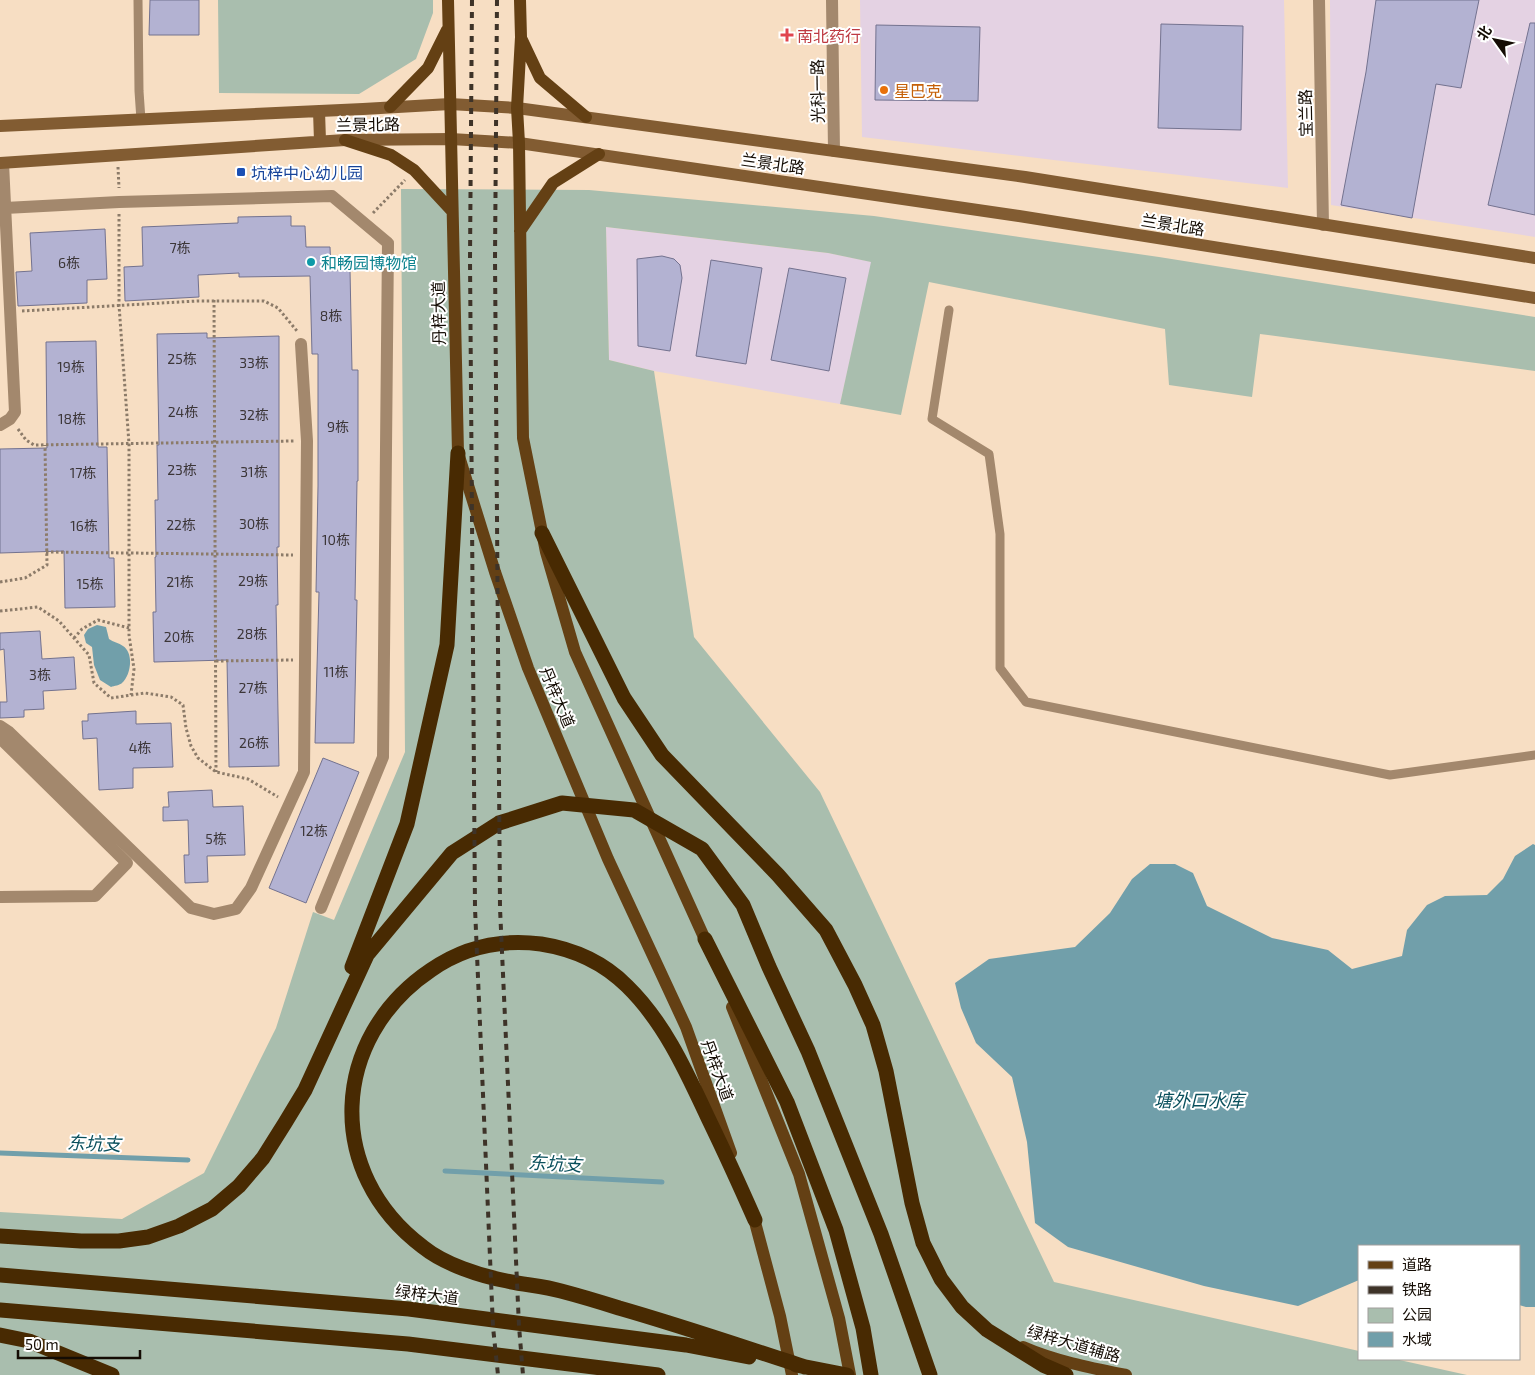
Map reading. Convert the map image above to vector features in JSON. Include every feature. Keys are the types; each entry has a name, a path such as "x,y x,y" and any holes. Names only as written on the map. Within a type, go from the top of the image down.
{"highway":[{"path":"305,1090 407,824 447,645 458,453"},
{"path":"542,533 624,698 662,756 778,875 826,930 855,984 873,1025 886,1072 912,1203 923,1243 941,1279 962,1307 986,1330 1043,1366 1066,1375"},
{"path":"0,1236 119,1241 148,1237 179,1226 212,1209 239,1186 263,1158 305,1090 367,955 452,854 499,823 562,803 634,810 702,848 743,905 808,1052 846,1145 881,1234 930,1375"},
{"path":"705,939 787,1102 836,1230 863,1328 871,1375"},
{"path":"755,1220 686,1070 664,1034 646,1007 626,985 607,969 585,957 559,947 528,943 499,943 470,949 441,963 417,979 398,997 382,1017 367,1043 357,1069 352,1099 352,1128 358,1156 367,1181 383,1208 400,1229 426,1250 463,1268 506,1281 559,1290 690,1329 805,1367"},
{"name":"绿梓大道","path":"0,1275 409,1309 686,1345 848,1375"},
{"path":"0,1310 408,1344 658,1375"},
{"path":"0,1335 29,1341 112,1375"}],"main road":[{"name":"丹梓大道","path":"448,0 458,453 495,572 528,668 608,859 686,1027 755,1220 780,1316 792,1375"},
{"name":"丹梓大道","path":"520,0 521,37 517,108 520,143 523,438 546,552 575,652 705,939 799,1174 839,1318 848,1375"},
{"path":"390,108 428,68 448,27"},
{"path":"521,37 540,78 586,117"},
{"name":"兰景北路","path":"0,126 450,104 517,108 1025,178 1535,258"},
{"path":"319,111 320,141"},
{"name":"兰景北路","path":"2,163 345,140 452,139 520,143 1010,215 1535,298"},
{"path":"345,140 392,154 414,170 452,211"},
{"path":"520,231 553,183 599,154"},
{"name":"绿梓大道辅路","path":"986,1330 1035,1352 1082,1366 1126,1375"}],"street":[{"name":"光科一路","path":"832,0 834,151"},
{"name":"宝兰路","path":"1319,0 1323,225"},
{"path":"2,163 6,208 15,412 5,422"},
{"path":"6,208 119,202 332,196 388,243 383,757 321,908"},
{"path":"0,726 9,732 191,908 214,914 236,909 251,888 304,772 308,441 301,344"},
{"path":"0,897 96,896 127,863 1,739"}],"lane":[{"path":"138,0 141,120"},
{"path":"949,310 932,420 990,454 1000,534 1000,668 1026,702 1390,775 1535,755"}],"path":[{"path":"118,155 119,305 129,444 129,628 134,669 131,695"},
{"path":"364,222 414,170"},
{"path":"214,300 216,772"},
{"path":"10,312 214,300 264,301 278,308 297,330 301,344"},
{"path":"5,422 34,445 308,441"},
{"path":"0,582 24,578 47,564 45,445"},
{"path":"46,552 306,555"},
{"path":"0,611 38,607 59,621 89,655 94,683 111,698 145,693 171,696 184,705 186,728 198,758 216,772 248,779 290,803"},
{"path":"74,638 82,629 98,620 129,628"},
{"path":"216,661 305,659"}],"shaded area":[{"path":"860,0 1284,0 1288,188 862,137"},
{"path":"1330,0 1535,0 1535,237 1331,205"},
{"path":"606,227 828,253 872,262 840,404 654,371 609,360"}],"green space":[{"path":"218,0 433,0 433,13 416,59 359,94 219,93"},
{"path":"401,189 589,190 874,216 1159,257 1535,317 1535,371 1260,334 1252,397 1169,385 1165,329 929,282 901,415 840,404 871,262 828,253 606,227 609,360 654,371 694,637 820,792 1054,1282 1358,1351 1358,1360 1400,1360 1467,1375 0,1375 0,1212 122,1219 204,1173 276,1028 313,912 334,920 405,752"}],"water":[{"path":"97,625 106,627 109,639 123,646 129,654 128,675 118,685 111,687 100,680 94,665 92,647 86,643 84,635 88,629"},
{"name":"塘外口水库","path":"1533,844 1535,845 1535,1307 1520,1305 1520,1245 1358,1245 1358,1280 1298,1306 1204,1286 1068,1247 1035,1223 1027,1142 1012,1077 976,1043 961,1008 955,983 989,959 1075,947 1110,913 1132,879 1150,864 1175,864 1193,873 1207,906 1272,938 1328,950 1352,969 1402,956 1407,930 1427,905 1445,896 1487,895 1503,879 1515,856"}],"building":[{"path":"150,0 199,0 199,35 149,35"},
{"path":"1376,0 1479,0 1461,88 1436,84 1412,218 1341,205 1366,72"},
{"path":"1530,23 1535,23 1535,215 1488,205"},
{"path":"1161,24 1243,26 1241,130 1158,128"},
{"path":"876,25 980,27 978,101 875,100"},
{"path":"291,216 291,226 305,226 306,247 330,247 331,270 350,270 352,370 358,370 354,743 315,743 319,592 316,592 318,354 312,354 310,276 239,277 239,273 198,275 199,297 125,301 124,267 143,266 142,227 238,223 238,217"},
{"path":"105,229 107,279 87,280 87,303 18,306 16,272 32,271 30,233"},
{"path":"662,256 674,259 680,265 682,278 670,351 638,346 637,259"},
{"path":"711,260 762,268 746,364 696,356"},
{"path":"789,268 846,278 829,371 771,360"},
{"path":"207,333 207,338 279,336 279,547 277,547 278,605 276,605 279,766 229,767 227,660 154,662 153,612 156,612 155,500 158,500 157,445 159,445 157,334"},
{"path":"96,341 98,447 107,447 109,558 114,558 115,607 65,608 64,551 0,553 0,449 47,448 46,342"},
{"path":"40,631 42,659 74,657 76,689 43,691 44,709 24,710 24,717 0,718 0,702 7,702 4,649 0,650 0,633"},
{"path":"136,711 136,724 171,723 173,767 133,768 133,788 99,790 97,738 83,739 82,721 88,721 88,714"},
{"path":"323,758 359,772 306,903 269,888"},
{"path":"212,790 213,807 243,806 245,855 207,856 208,882 185,883 184,855 189,855 188,820 163,821 163,807 169,807 168,792"}],"waterway":[{"name":"东坑支","path":"0,1153 188,1160"},
{"name":"东坑支","path":"445,1171 662,1182"}],"railway":[{"path":"472,0 470,259 475,908 493,1327 498,1375"},
{"path":"497,0 495,259 500,908 519,1326 523,1375"}],"place":[{"name":"南北药行","path":"787,35"},
{"name":"星巴克","path":"884,90"},
{"name":"坑梓中心幼儿园","path":"241,172"},
{"name":"和畅园博物馆","path":"311,262"}]}
